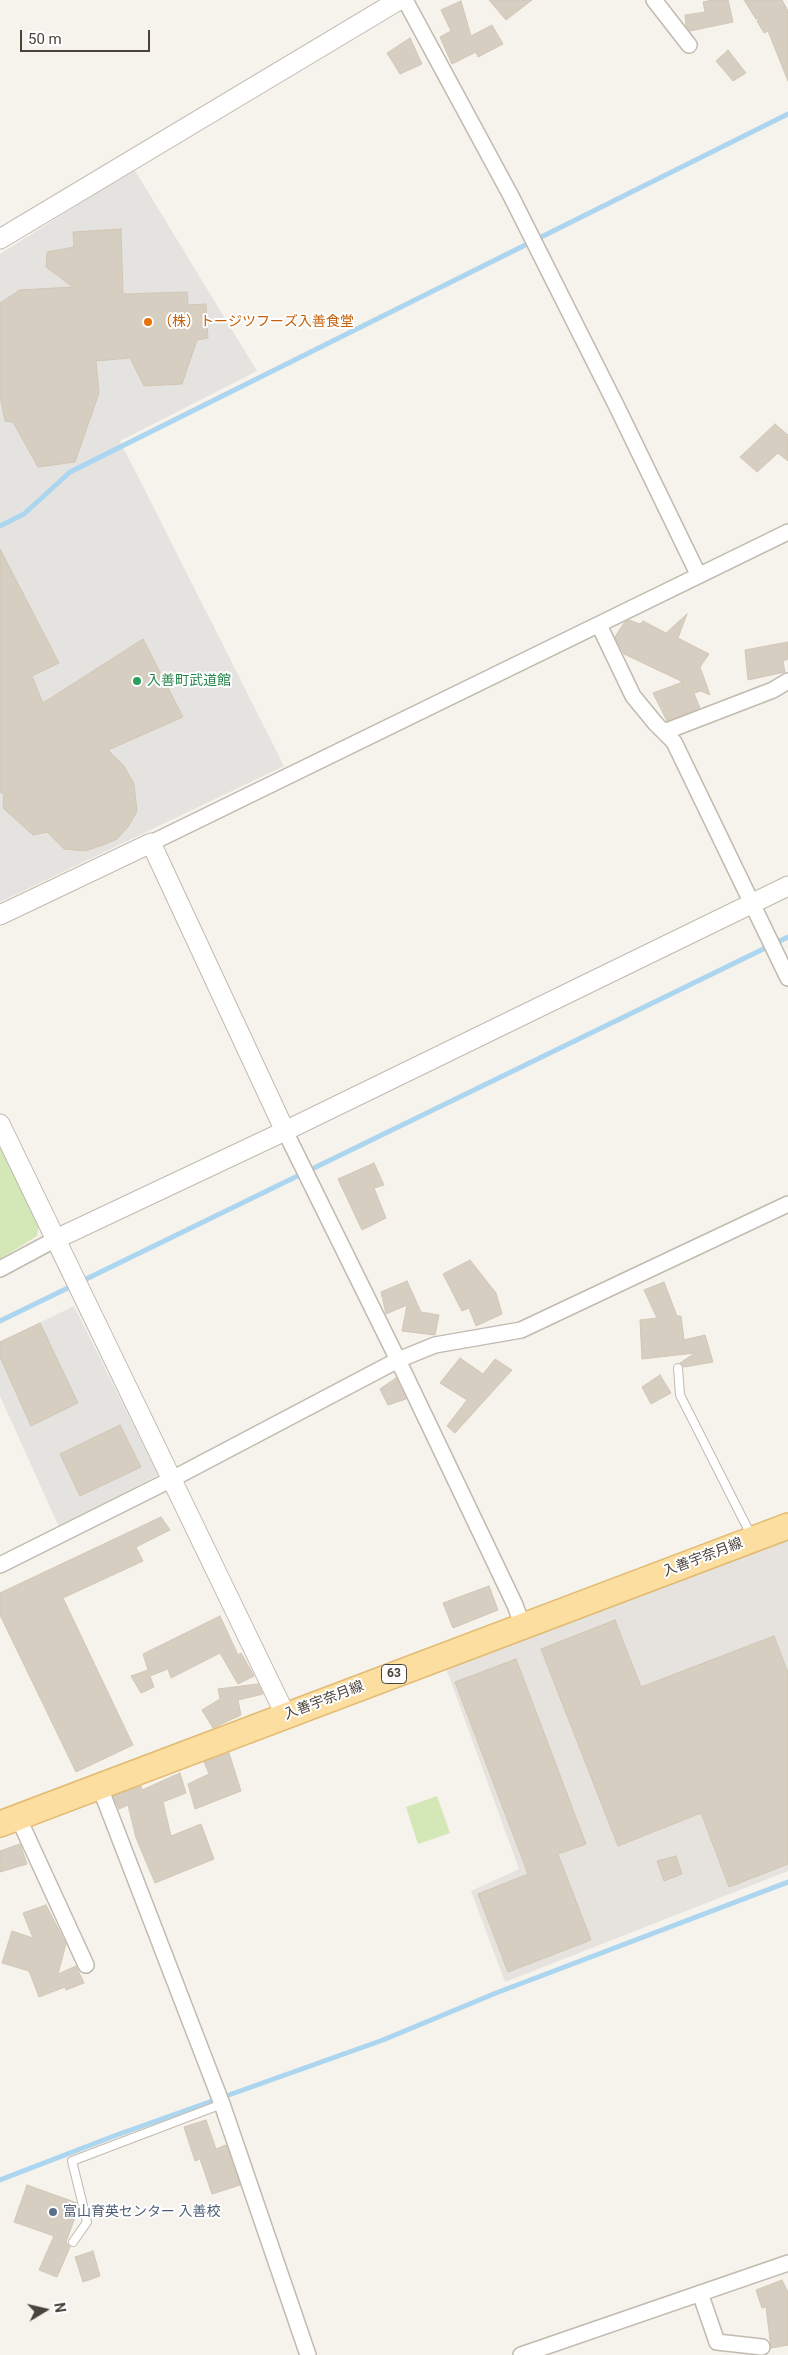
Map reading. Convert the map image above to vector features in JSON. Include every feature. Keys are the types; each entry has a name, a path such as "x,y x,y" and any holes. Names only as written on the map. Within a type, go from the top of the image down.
{"main road":[{"name":"入善宇奈月線","path":"9,1820 788,1526"}],"street":[{"path":"0,239 399,0"},
{"path":"405,0 511,196 698,574"},
{"path":"654,0 689,44"},
{"path":"0,915 599,625 698,574 788,532"},
{"path":"599,625 633,696 674,742 788,978"},
{"path":"664,732 773,690 788,681"},
{"path":"151,843 285,1131 398,1360 515,1605 523,1627"},
{"path":"0,1269 56,1239 285,1131 788,886"},
{"path":"0,1124 286,1716"},
{"path":"0,1565 172,1479 398,1360 435,1345 521,1330 788,1204"},
{"path":"99,1785 222,2104 308,2355"},
{"path":"9,1820 86,1965"},
{"path":"521,2355 788,2263"},
{"path":"700,2293 717,2342 762,2347"}],"lane":[{"path":"678,1368 680,1395 753,1539"},
{"path":"74,2242 87,2222 72,2161 222,2104"}],"shaded area":[{"path":"134,169 257,371 120,441 284,766 0,902 0,254"},
{"path":"74,1306 158,1475 59,1527 0,1396 0,1342"},
{"path":"788,1536 788,1871 505,1982 471,1891 519,1869 446,1668"}],"green space":[{"path":"0,1145 39,1224 37,1236 0,1259"},
{"path":"437,1796 450,1833 418,1844 406,1807"}],"building":[{"path":"489,0 532,0 506,20"},
{"path":"728,0 733,22 690,31 686,26 685,15 705,12 703,2"},
{"path":"744,0 782,0 788,11 788,81 768,31 764,33 757,21 760,18 756,19"},
{"path":"461,1 471,36 492,25 503,44 478,57 476,52 452,64 440,37 451,31 441,10"},
{"path":"410,38 422,64 400,74 387,53"},
{"path":"728,50 746,73 733,81 716,61"},
{"path":"121,229 123,294 187,292 188,305 206,304 208,338 197,340 182,384 144,386 130,358 96,361 99,393 75,462 38,467 13,422 5,421 0,396 0,303 20,290 73,287 46,267 47,252 74,247 73,232"},
{"path":"775,424 788,435 788,461 778,453 757,472 740,457"},
{"path":"0,549 59,663 32,676 43,703 143,639 183,717 108,750 124,766 134,784 137,811 128,827 117,839 85,851 64,849 47,832 33,835 3,808 4,794 0,792"},
{"path":"687,614 678,638 709,654 700,667 710,695 701,691 694,693 700,708 667,721 653,693 683,682 624,654 615,637 624,623 629,620 640,624 643,621 666,633"},
{"path":"788,642 788,659 783,661 785,672 748,680 745,650"},
{"path":"374,1163 384,1185 374,1188 386,1218 362,1230 338,1179"},
{"path":"470,1260 496,1293 502,1314 476,1326 469,1308 462,1311 443,1274"},
{"path":"407,1281 421,1312 439,1315 435,1335 402,1331 407,1305 386,1314 381,1292"},
{"path":"664,1282 677,1316 681,1316 684,1340 705,1335 713,1362 684,1367 680,1363 695,1353 642,1359 640,1320 657,1318 644,1290"},
{"path":"40,1323 78,1403 31,1426 0,1357 0,1342"},
{"path":"460,1358 483,1374 495,1359 512,1370 455,1433 447,1426 467,1400 440,1383"},
{"path":"660,1375 671,1393 651,1404 642,1387"},
{"path":"396,1378 406,1399 388,1405 380,1389"},
{"path":"120,1425 141,1467 80,1496 60,1454"},
{"path":"161,1517 170,1530 136,1547 143,1561 63,1598 133,1745 76,1772 0,1615 0,1593"},
{"path":"489,1586 498,1610 453,1628 443,1603"},
{"path":"220,1616 238,1655 241,1653 254,1676 238,1684 220,1653 171,1678 168,1669 150,1676 154,1687 141,1693 131,1676 148,1670 143,1654"},
{"path":"615,1620 641,1687 774,1636 788,1673 788,1864 729,1887 701,1813 618,1846 541,1649"},
{"path":"516,1659 586,1844 558,1854 591,1940 508,1972 478,1894 528,1874 455,1682"},
{"path":"258,1684 263,1694 238,1700 241,1715 213,1728 202,1710 220,1699 218,1689"},
{"path":"229,1753 241,1791 195,1809 188,1784 209,1774 204,1762"},
{"path":"180,1773 186,1793 163,1802 171,1836 201,1824 214,1859 155,1883 136,1838 128,1805 119,1809 113,1796 141,1786 142,1790"},
{"path":"20,1844 27,1864 0,1872 0,1851"},
{"path":"676,1856 682,1874 664,1881 657,1861"},
{"path":"46,1905 66,1944 58,1974 76,1966 84,1983 66,1990 65,1987 39,1997 29,1971 2,1963 12,1931 33,1938 23,1913"},
{"path":"206,2120 216,2149 226,2145 240,2185 212,2194 200,2159 195,2161 184,2127"},
{"path":"27,2185 77,2203 78,2209 66,2242 70,2247 57,2277 39,2270 54,2236 14,2222"},
{"path":"93,2251 100,2276 83,2282 75,2257"},
{"path":"782,2280 788,2292 788,2345 771,2348 766,2307 762,2308 756,2290"}],"waterway":[{"path":"0,526 24,514 70,472 788,114"},
{"path":"0,1321 788,937"},
{"path":"0,2180 114,2136 383,2040 496,1993 788,1882"}],"place":[{"name":"（株）トージツフーズ入善食堂","path":"148,322"},
{"name":"入善町武道館","path":"137,681"},
{"name":"富山育英センター 入善校","path":"53,2212"}]}
